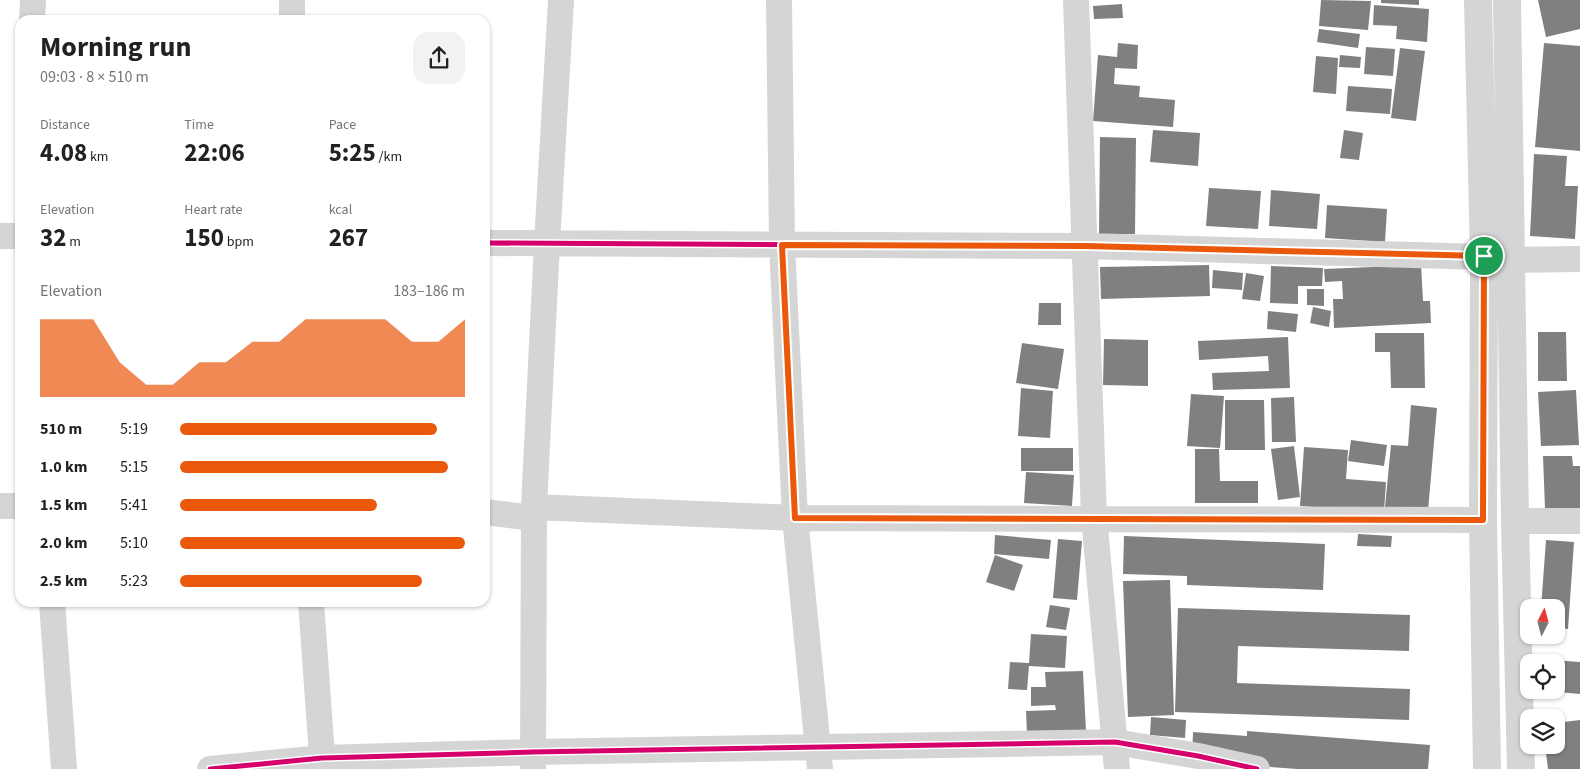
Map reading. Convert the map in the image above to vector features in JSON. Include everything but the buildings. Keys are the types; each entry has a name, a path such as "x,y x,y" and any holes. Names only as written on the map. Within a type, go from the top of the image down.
{"street":[{"path":"32,15 33,0"},
{"path":"292,0 292,15"},
{"path":"532,761 534,512 547,243 562,0"},
{"path":"778,0 782,245 795,518 819,758"},
{"path":"1076,0 1094,518 1117,769"},
{"path":"1478,0 1484,256 1483,520 1487,769"},
{"path":"1507,0 1510,260 1521,769"},
{"path":"0,236 15,236"},
{"path":"490,243 1085,246 1484,256"},
{"path":"1510,260 1580,259"},
{"path":"0,506 15,506"},
{"path":"490,512 795,518 1483,520"},
{"path":"1515,521 1580,521"},
{"path":"52,607 64,769"},
{"path":"311,607 322,764"},
{"path":"210,769 322,764 819,758 1115,742 1198,756 1257,769"}],"cycle path":[{"path":"490,243 1085,246 1484,257"},
{"path":"210,769 322,758 532,752 1115,742 1198,756 1257,769"}],"route":[{"path":"782,245 1085,246 1484,256 1483,520 795,518 782,245"}]}
